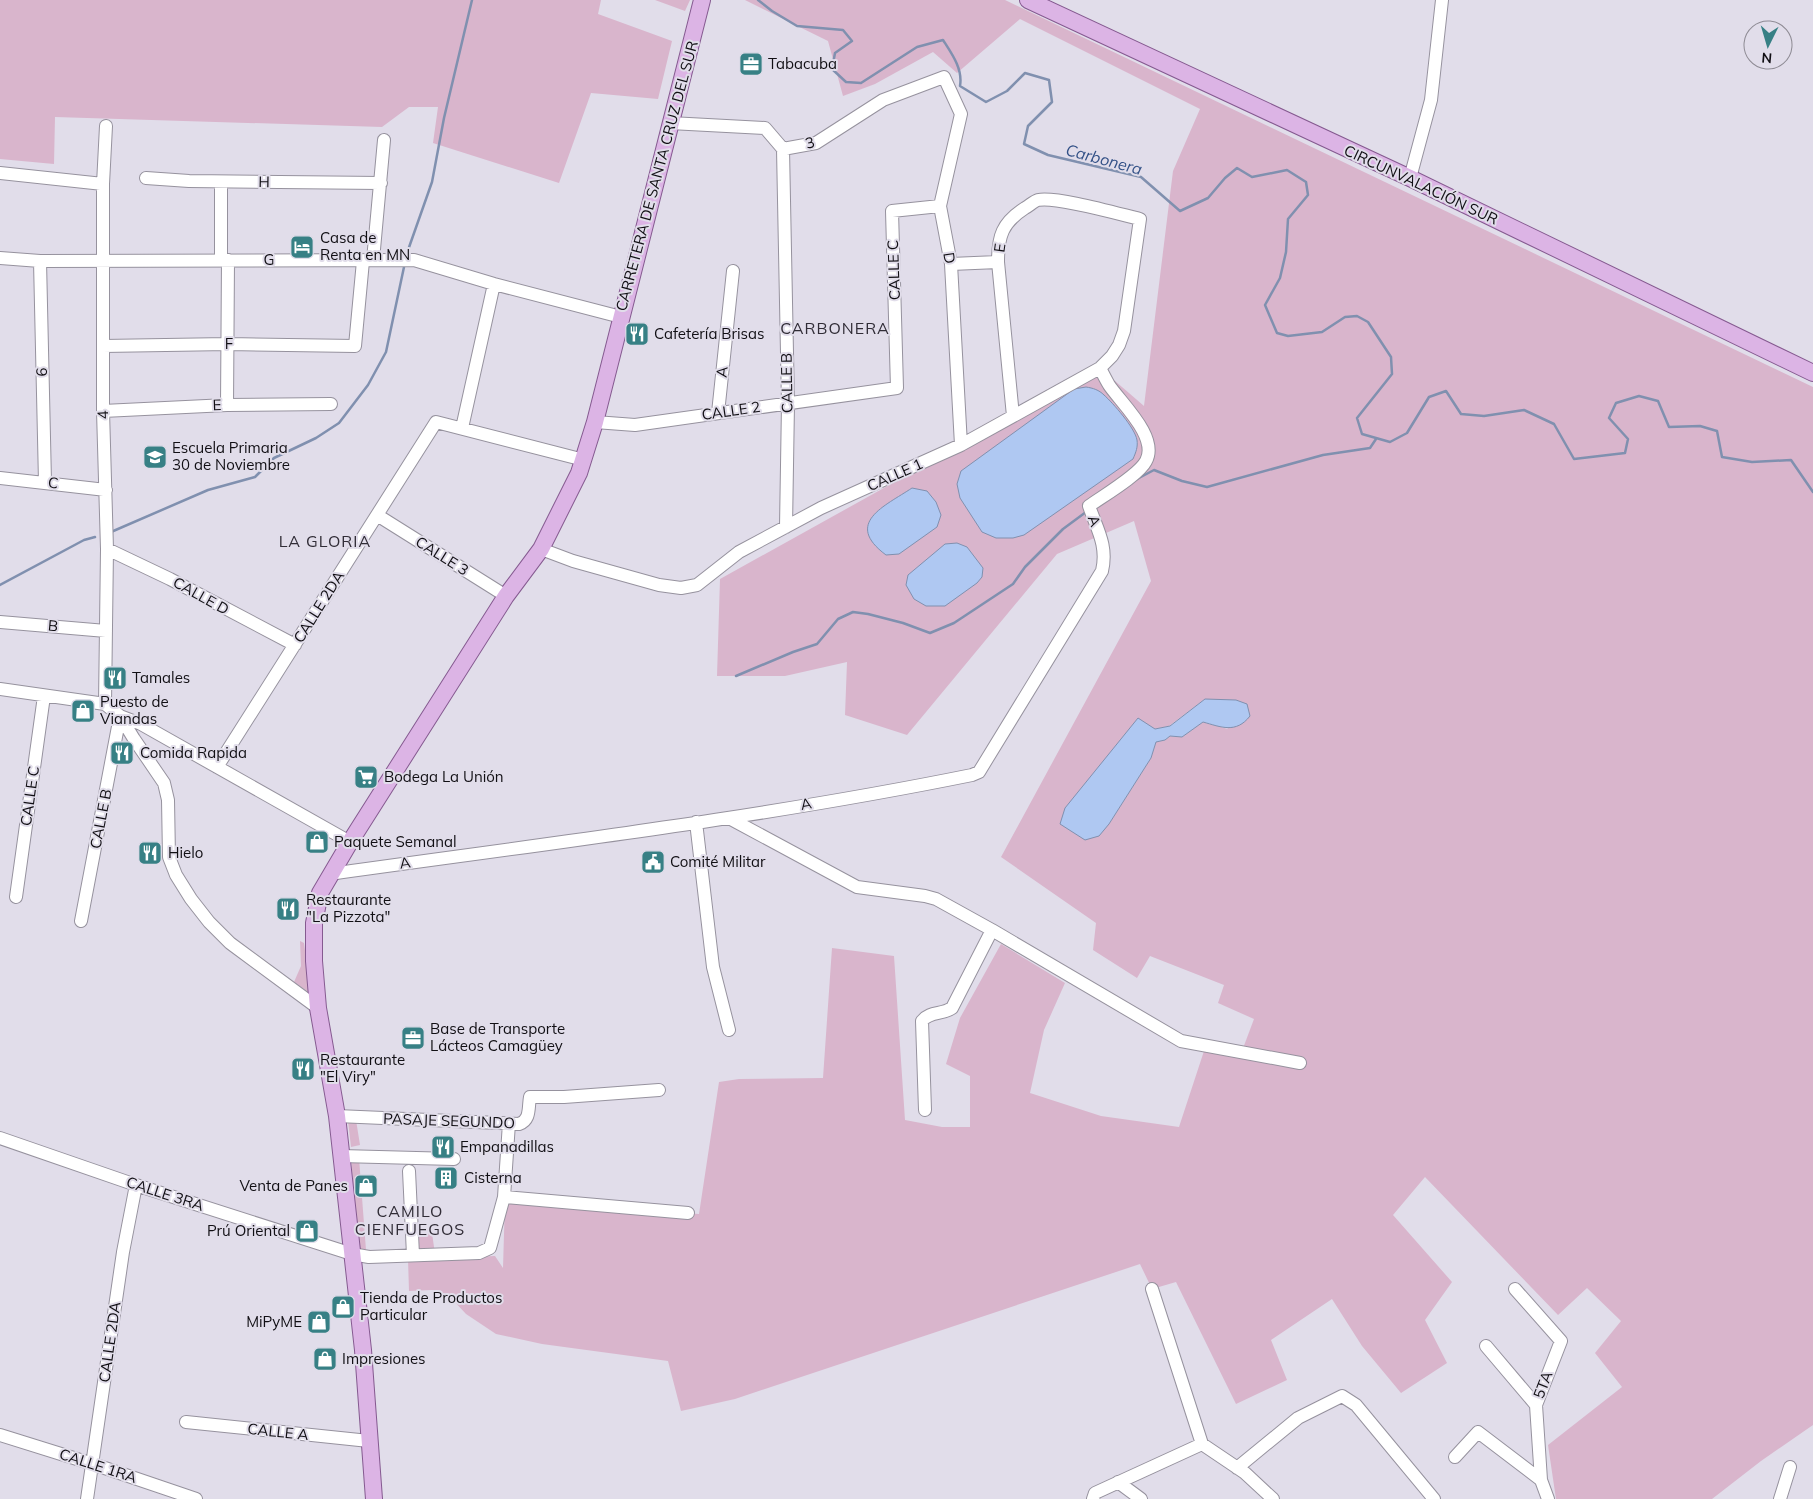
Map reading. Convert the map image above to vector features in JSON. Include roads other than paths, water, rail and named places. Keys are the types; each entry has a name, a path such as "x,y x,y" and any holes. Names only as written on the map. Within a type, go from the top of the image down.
{"main road":[{"name":"CARRETERA DE SANTA CRUZ DEL SUR","path":"374,1499 362,1350 337,1116 318,1008 314,961 314,923 320,894 330,874 506,596 541,549 579,473 595,422 620,317 702,0"},
{"name":"CIRCUNVALACIÓN SUR","path":"1028,0 1410,178 1813,373"}],"street":[{"path":"1410,178 1431,100 1442,0"},
{"name":"3","path":"783,149 816,143 883,100 944,77"},
{"name":"D","path":"944,77 960,114 940,206 951,264 961,445"},
{"path":"670,123 766,128 783,149"},
{"name":"4","path":"106,126 103,184 103,411 107,549 106,704"},
{"path":"368,260 381,183 384,140"},
{"name":"CALLE B","path":"783,149 788,404 786,527"},
{"path":"0,173 103,184"},
{"name":"H","path":"146,178 221,182 381,183"},
{"path":"221,182 228,344 227,405"},
{"name":"E","path":"1013,416 998,262 998,247 1006,223 1038,200 1062,201 1140,219"},
{"name":"CALLE C","path":"898,388 892,211 940,206"},
{"name":"CALLE 1","path":"541,549 659,585 680,588 697,585 739,552 786,527 822,508 961,445 1100,368 1112,356 1119,345 1124,331 1140,219"},
{"name":"G","path":"0,258 40,261 414,260 494,284 620,317"},
{"name":"F","path":"103,346 228,344 355,346 368,260"},
{"name":"6","path":"40,261 45,482"},
{"path":"951,264 998,262"},
{"name":"A","path":"718,413 733,270"},
{"path":"494,284 462,428 584,460"},
{"name":"A","path":"330,874 729,818 918,786 979,772 1102,571 1105,550 1089,506 1138,472 1147,461 1148,442 1141,426 1110,385 1100,368"},
{"name":"CALLE 2","path":"595,422 635,425 898,388"},
{"name":"E","path":"103,411 227,405 331,404"},
{"name":"CALLE 2DA","path":"217,767 436,422 462,428"},
{"name":"C","path":"0,478 106,490"},
{"name":"CALLE 3","path":"377,515 506,596"},
{"name":"CALLE D","path":"107,549 170,579 295,645"},
{"name":"B","path":"0,622 106,631"},
{"path":"0,689 106,704 120,716 164,783 168,800 169,857 176,875 191,899 230,943 318,1008"},
{"name":"CALLE C","path":"16,897 44,696"},
{"path":"120,716 141,724 350,842"},
{"name":"CALLE B","path":"81,922 120,716"},
{"path":"729,818 857,887 936,899 1181,1041 1300,1063"},
{"path":"696,822 713,967 730,1030"},
{"path":"925,1110 922,1021 929,1015 948,1011 952,1008 992,930"},
{"name":"PASAJE SEGUNDO","path":"337,1116 519,1124 528,1119 530,1096 564,1096 659,1090"},
{"path":"509,1123 504,1196 688,1213"},
{"name":"CALLE 3RA","path":"0,1138 136,1185 352,1254 369,1257 479,1253 490,1248 504,1196"},
{"path":"341,1156 454,1159"},
{"path":"409,1171 413,1255"},
{"name":"CALLE 2DA","path":"87,1499 123,1252 136,1185"},
{"path":"1152,1289 1202,1444 1245,1473 1273,1499"},
{"name":"5TA","path":"1515,1289 1561,1341 1536,1405 1541,1480 1548,1499"},
{"path":"1486,1346 1536,1405"},
{"path":"1237,1468 1298,1418 1342,1396 1356,1405 1434,1499"},
{"name":"CALLE A","path":"186,1422 369,1441"},
{"path":"1455,1457 1478,1432 1541,1480"},
{"name":"CALLE 1RA","path":"0,1435 196,1499"},
{"path":"1093,1499 1095,1493 1202,1444"},
{"path":"1780,1499 1790,1467"},
{"path":"1118,1482 1141,1499"}],"water":[{"path":"1086,387 1104,395 1132,429 1137,443 1133,459 1024,535 1013,538 996,538 982,532 960,498 957,484 961,471 1074,389"},
{"path":"912,488 927,491 936,502 941,515 937,527 899,554 886,555 874,544 868,534 868,524 881,509"},
{"path":"957,543 967,547 983,568 982,577 977,583 945,606 926,606 914,599 906,585 908,575 945,544"},
{"path":"1205,699 1236,700 1247,704 1250,716 1245,722 1228,728 1203,722 1182,737 1170,736 1165,740 1156,742 1151,758 1109,824 1099,836 1085,840 1060,824 1065,808 1138,718 1155,729 1170,726"}],"waterway":[{"path":"407,253 432,182 444,118 472,0"},
{"name":"Carbonera","path":"758,0 797,26 843,30 852,41 835,53 832,69 846,82 861,83 917,47 943,40 958,68 960,86 986,102 1007,91 1025,73 1049,80 1052,102 1028,126 1024,144 1048,155 1141,177 1180,211 1208,198 1225,178 1237,168 1252,177 1287,170 1306,182 1308,195 1288,219 1286,252 1280,278 1265,305 1277,333 1288,336 1322,332 1345,317 1357,316 1368,322 1391,357 1392,374 1357,418 1362,434 1390,442 1407,433 1429,397 1446,391 1461,414 1484,416 1524,410 1554,424 1574,459 1625,453 1628,439 1609,418 1616,403 1639,396 1658,401 1669,427 1700,426 1717,431 1722,457 1752,462 1791,460 1813,492"},
{"path":"111,532 208,490 255,477 274,458 316,438 339,423 368,385 386,352 404,267"},
{"path":"1137,479 1154,470 1182,481 1207,487 1323,455 1370,448 1376,439"},
{"path":"736,676 817,644 838,619 853,612 903,623 930,633 954,623 1013,584 1025,567 1063,529 1086,512"},
{"path":"0,585 84,540 95,537"}],"place":[{"name":"Tabacuba","path":"751,64"},
{"name":"Casa de Renta en MN","path":"302,247"},
{"name":"Cafetería Brisas","path":"637,334"},
{"name":"Escuela Primaria 30 de Noviembre","path":"155,457"},
{"name":"Tamales","path":"115,678"},
{"name":"Puesto de Viandas","path":"83,711"},
{"name":"Comida Rapida","path":"122,753"},
{"name":"Bodega La Unión","path":"366,777"},
{"name":"Paquete Semanal","path":"317,842"},
{"name":"Hielo","path":"150,853"},
{"name":"Comité Militar","path":"653,862"},
{"name":"Restaurante \"La Pizzota\"","path":"288,909"},
{"name":"Base de Transporte Lácteos Camagüey","path":"413,1038"},
{"name":"Restaurante \"El Viry\"","path":"303,1069"},
{"name":"Empanadillas","path":"443,1147"},
{"name":"Cisterna","path":"446,1178"},
{"name":"Venta de Panes","path":"366,1186"},
{"name":"Prú Oriental","path":"307,1231"},
{"name":"Tienda de Productos Particular","path":"343,1307"},
{"name":"MiPyME","path":"319,1322"},
{"name":"Impresiones","path":"325,1359"}],"district":[{"name":"CARBONERA","path":"835,328"},
{"name":"LA GLORIA","path":"325,541"},
{"name":"CAMILO CIENFUEGOS","path":"410,1220"}]}
